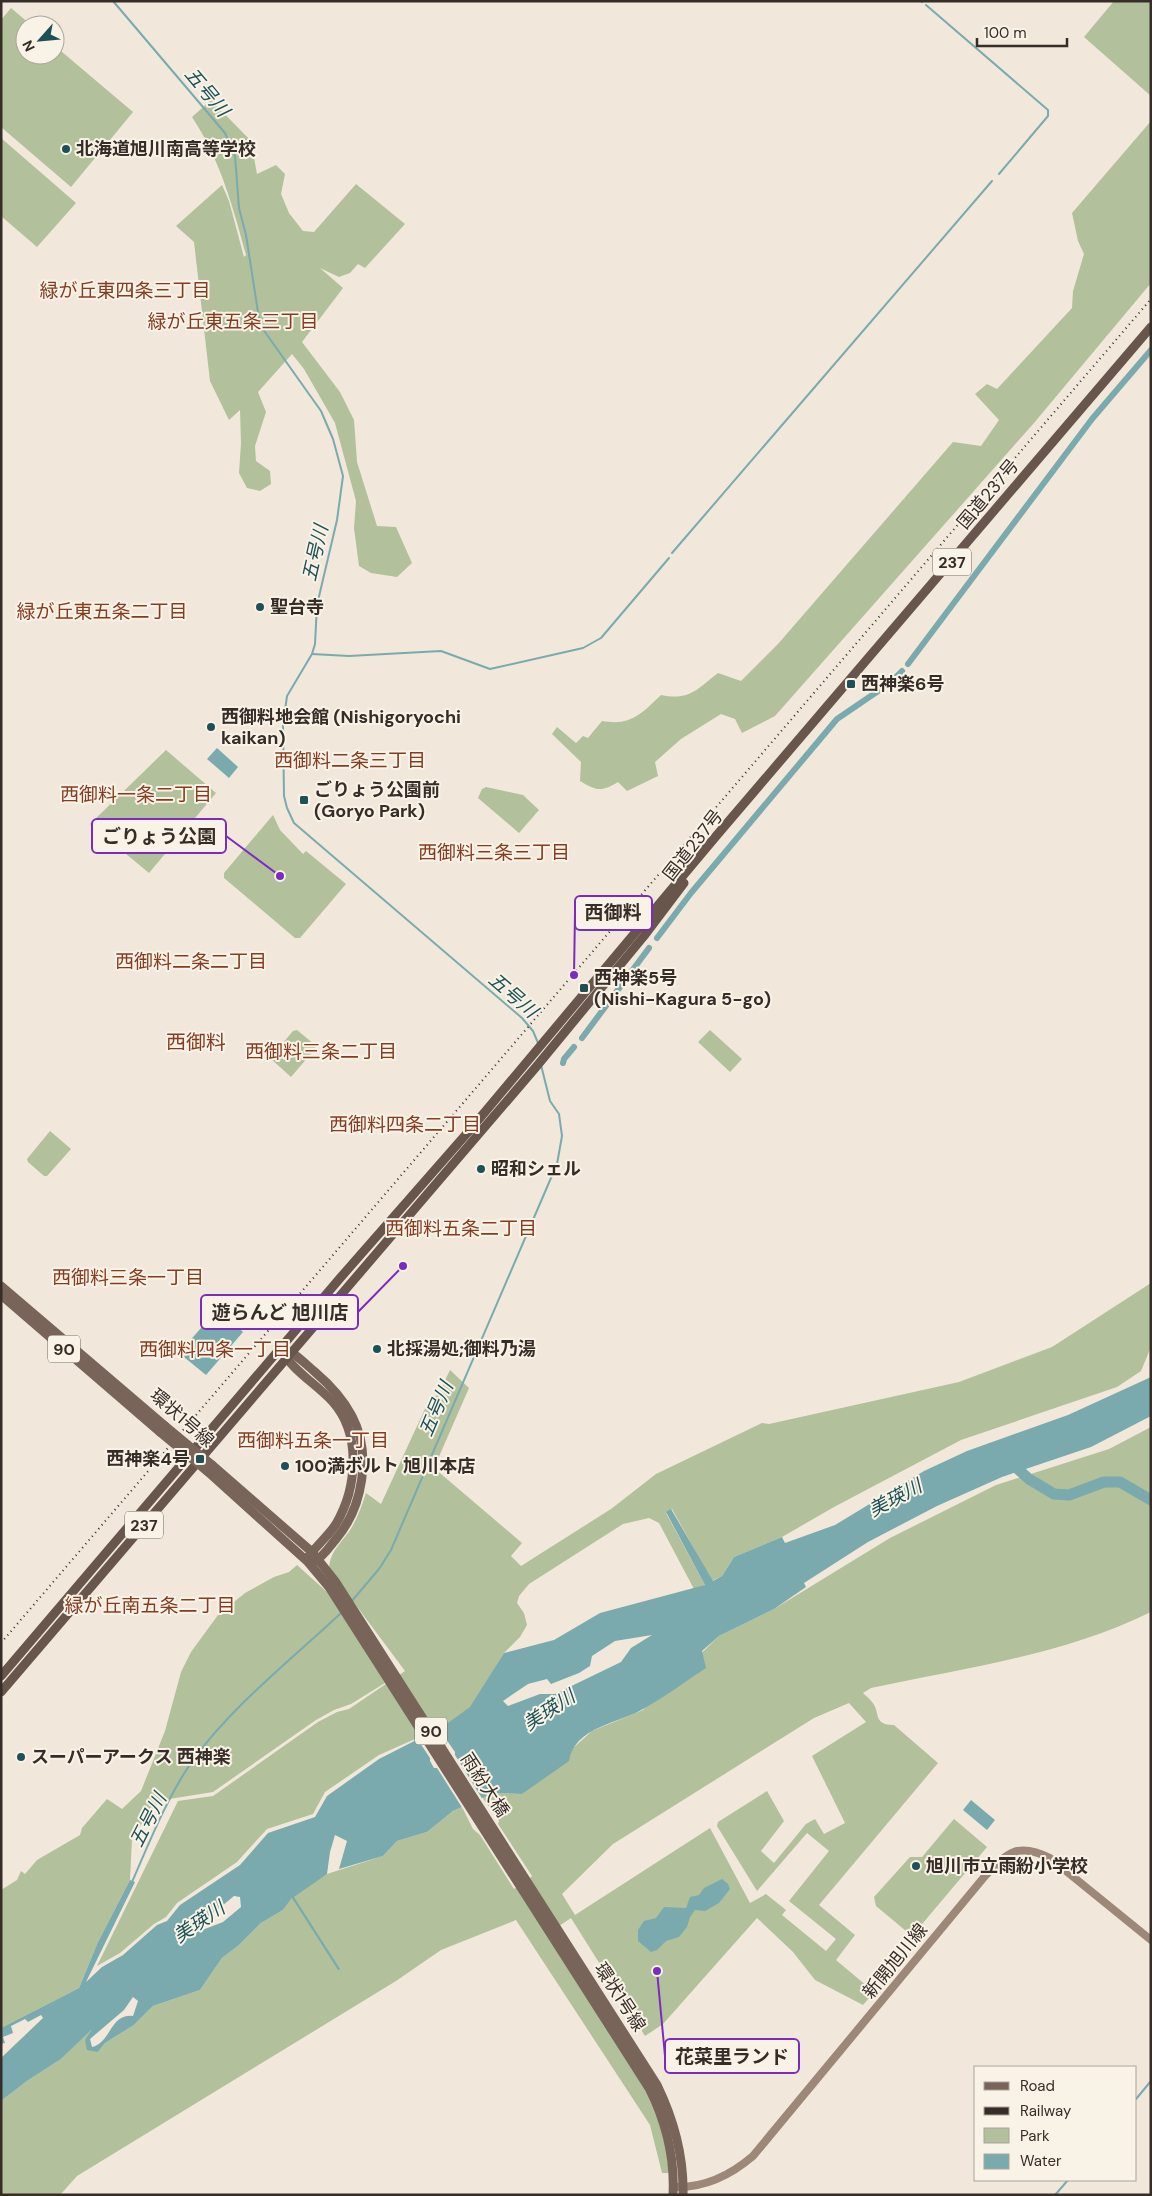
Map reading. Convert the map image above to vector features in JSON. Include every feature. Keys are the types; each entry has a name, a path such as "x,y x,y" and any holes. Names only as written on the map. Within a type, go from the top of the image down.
{"highway":[{"name":"国道237号","path":"1,1676 532,1056 711,842 1151,327"},
{"name":"国道237号","path":"1,1692 536,1067 644,936 752,796"}],"main road":[{"name":"環状1号線","path":"2,1289 12,1300 209,1469 312,1552 319,1560 332,1584"},
{"path":"280,1348 340,1397 352,1417 360,1441 363,1466 360,1491 348,1522 319,1560 308,1562"},
{"path":"289,1355 334,1404 346,1424 352,1448 353,1472 348,1501 335,1525 312,1552 308,1562"},
{"name":"環状1号線","path":"209,1469 332,1584"},
{"name":"雨紛大橋","path":"332,1584 524,1882"},
{"name":"新開旭川線","path":"678,2191 724,2176 740,2168 753,2156 985,1876 999,1862 1016,1851 1030,1850 1050,1858 1151,1940"},
{"name":"環状1号線","path":"524,1882 649,2088 667,2133 678,2191"}],"green space":[{"path":"1114,1 1151,1 1151,96 1084,37"},
{"path":"11,8 19,15 15,15 15,65 65,65 65,54 133,112 71,187 1,127 1,20"},
{"path":"211,100 251,141 257,174 276,165 285,174 281,194 289,213 303,231 314,232 356,184 405,224 365,268 358,264 350,273 339,277 320,268 343,288 302,342 340,392 354,420 357,462 377,526 396,527 412,563 397,577 371,573 359,566 354,528 356,501 335,423 304,369 292,354 258,392 266,412 255,446 256,461 270,471 271,484 260,491 247,488 239,473 241,443 240,410 229,420 210,381 194,242 176,226 222,185 229,201 244,257 246,255 231,201 218,166 192,117"},
{"path":"1151,121 1151,283 1034,423 775,716 742,733 735,719 721,714 681,739 655,762 658,776 627,791 618,782 599,789 590,787 580,781 581,762 552,734 557,727 576,743 583,736 588,738 602,721 621,722 628,720 641,713 661,695 686,695 698,689 718,673 741,681 778,644 953,442 981,446 999,420 975,394 987,384 997,389 1072,308 1073,291 1084,254 1078,241 1072,213"},
{"path":"1,138 76,203 37,247 1,216"},
{"path":"166,750 216,793 149,873 90,824"},
{"path":"486,787 523,795 539,810 519,833 478,798 482,789"},
{"path":"273,815 280,830 303,854 306,851 346,884 300,938 295,938 224,878 224,873"},
{"path":"297,1030 315,1045 315,1049 291,1077 270,1058 293,1031"},
{"path":"710,1030 742,1059 730,1072 698,1042"},
{"path":"50,1131 71,1149 47,1176 44,1176 27,1159"},
{"path":"1151,1283 1151,1347 1141,1371 1117,1387 961,1440 834,1507 782,1537 734,1557 722,1576 712,1581 672,1509 666,1513 705,1585 694,1589 659,1523 649,1518 623,1524 529,1584 519,1596 517,1603 524,1613 527,1625 520,1637 504,1653 471,1707 442,1727 379,1755 325,1792 313,1814 267,1829 237,1862 177,1903 166,1917 154,1924 120,1953 97,1966 178,1801 213,1796 318,1722 337,1712 349,1709 405,1671 329,1569 330,1562 334,1551 354,1523 366,1493 381,1504 430,1398 438,1395 450,1370 469,1388 434,1468 522,1543 511,1556 521,1566 611,1509 656,1474 762,1423 769,1424 959,1382 1052,1347"},
{"path":"1151,1427 1151,1612 1118,1627 1049,1650 978,1667 871,1688 863,1693 875,1706 878,1717 883,1723 894,1725 938,1763 819,1905 855,1935 836,1960 874,1992 863,2005 815,1980 793,1952 757,1918 663,2024 645,2036 571,1918 559,1926 529,1879 532,1876 498,1824 499,1821 482,1797 493,1793 522,1794 592,1731 643,1710 719,1636 774,1609 890,1538 996,1485 1109,1449","holes":["849,1703 866,1722 812,1756 845,1823 824,1834 815,1819 806,1824 774,1863 761,1851 784,1821 767,1791 718,1822 717,1826 757,1891 807,1833 829,1851 789,1901 836,1939 826,1951 782,1915 786,1910 766,1894 750,1903 710,1828 575,1915 562,1894 613,1844 814,1718"]},
{"path":"297,1565 327,1592 385,1683 351,1704 334,1710 316,1720 213,1792 163,1800 150,1811 132,1839 130,1880 98,1942 79,1988 1,2028 1,1890 17,1880 21,1871 25,1874 37,1860 80,1835 82,1828 107,1799 122,1809 141,1791 165,1731 181,1672 191,1652 218,1615 245,1593 274,1577 289,1572"},
{"path":"462,1807 473,1829 480,1835 514,1889 517,1887 645,2089 664,2134 669,2173 662,2173 650,2125 516,1920 441,1950 396,1981 77,2176 60,2195 1,2195 1,2101 61,2059 94,2026 85,2041 98,2052 105,2043 134,2025 153,2006 200,1990 222,1958 239,1945 261,1923 283,1910 292,1898 312,1883 327,1874 383,1856 397,1841 427,1832 453,1811"},
{"path":"954,1819 987,1847 912,1936 876,1906 874,1897 910,1857 922,1857"}],"water":[{"path":"217,748 238,767 229,778 207,759"},
{"path":"220,1310 243,1332 206,1375 179,1353 216,1311"},
{"name":"美瑛川","path":"1151,1377 1151,1416 1091,1447 1002,1477 937,1506 868,1542 804,1583 806,1587 774,1609 719,1636 702,1651 706,1668 645,1708 589,1733 573,1749 569,1761 522,1794 493,1793 453,1811 427,1832 397,1841 383,1856 339,1869 347,1841 335,1835 327,1874 294,1897 340,1969 338,1970 292,1898 283,1910 261,1923 239,1945 222,1958 200,1990 153,2006 134,2025 105,2043 98,2052 87,2050 85,2040 92,2029 61,2059 1,2101 1,2058 43,2018 41,2015 28,2022 25,2019 11,2026 13,2033 3,2037 5,2043 1,2044 1,2028 79,1988 98,1942 130,1880 135,1882 86,1982 102,1967 123,1955 157,1925 167,1921 180,1905 240,1865 268,1833 315,1817 327,1796 379,1759 442,1727 470,1707 504,1653 554,1640 600,1613 705,1585 666,1512 671,1509 713,1581 722,1576 734,1557 782,1537 785,1543 835,1525 924,1471 967,1451 1068,1415","holes":["652,1635 631,1648 621,1662 555,1694 540,1694 508,1706 503,1701 528,1684 547,1679 551,1684 579,1673 590,1666 592,1656 615,1641","234,1896 240,1897 241,1907 223,1922 184,1937 190,1925 200,1924","133,1997 138,2001 133,2016 125,2016 120,2019 103,2040 92,2047 90,2039 124,2010"]},
{"path":"971,1800 995,1820 987,1830 963,1810"},
{"path":"722,1879 728,1884 730,1889 719,1903 705,1911 695,1910 690,1917 687,1927 679,1937 666,1941 657,1950 651,1952 638,1941 638,1930 644,1921 656,1918 664,1907 686,1908 690,1897 699,1895 704,1888"}],"pier":[{"path":"437,1726 455,1752 455,1755 483,1800 463,1809 437,1768 434,1768 430,1758 416,1737"}],"waterway":[{"name":"五号川","path":"113,1 225,133 235,156 239,208 246,235 260,325 321,411 333,439 343,476 337,520 317,605 315,644 312,654 287,696 283,725 284,796 287,808 294,823 522,1018 533,1031 538,1043"},
{"path":"926,5 1048,110 1048,116 999,174"},
{"path":"672,553 992,181"},
{"path":"908,664 1092,419 1151,350"},
{"path":"312,654 349,656 441,651 490,669 583,648 601,638 669,558"},
{"path":"657,938 691,893 837,719 890,683 902,671"},
{"path":"582,1038 649,948"},
{"path":"563,1063 574,1047"},
{"name":"五号川","path":"351,1602 379,1569 391,1550 557,1164 562,1136 559,1114 550,1101 541,1065"},
{"path":"1011,1463 1029,1479 1054,1494 1069,1495 1104,1482 1120,1482 1151,1500"},
{"name":"五号川","path":"132,1882 167,1804 193,1760 244,1702 341,1613"},
{"path":"1137,2098 1151,2081"},
{"path":"1055,2195 1067,2181"}],"railway":[{"path":"1,1643 1151,299"}],"place":[{"name":"北海道旭川南高等学校","path":"66,149"},
{"name":"聖台寺","path":"260,607"},
{"name":"西神楽6号","path":"851,684"},
{"name":"西御料地会館 (Nishigoryochi kaikan)","path":"211,727"},
{"name":"ごりょう公園前 (Goryo Park)","path":"304,800"},
{"name":"ごりょう公園","path":"280,876"},
{"name":"西御料","path":"574,975"},
{"name":"西神楽5号 (Nishi-Kagura 5-go)","path":"584,988"},
{"name":"昭和シェル","path":"481,1169"},
{"name":"遊らんど 旭川店","path":"403,1266"},
{"name":"北採湯処;御料乃湯","path":"377,1349"},
{"name":"西神楽4号","path":"200,1459"},
{"name":"100満ボルト 旭川本店","path":"285,1466"},
{"name":"スーパーアークス 西神楽","path":"21,1757"},
{"name":"旭川市立雨紛小学校","path":"916,1866"},
{"name":"花菜里ランド","path":"657,1971"}],"district":[{"name":"緑が丘東四条三丁目","path":"125,290"},
{"name":"緑が丘東五条三丁目","path":"233,321"},
{"name":"緑が丘東五条二丁目","path":"102,611"},
{"name":"西御料二条三丁目","path":"350,760"},
{"name":"西御料一条二丁目","path":"136,794"},
{"name":"西御料三条三丁目","path":"494,852"},
{"name":"西御料二条二丁目","path":"191,961"},
{"name":"西御料","path":"196,1042"},
{"name":"西御料三条二丁目","path":"321,1051"},
{"name":"西御料四条二丁目","path":"405,1124"},
{"name":"西御料五条二丁目","path":"461,1228"},
{"name":"西御料三条一丁目","path":"128,1277"},
{"name":"西御料四条一丁目","path":"215,1349"},
{"name":"西御料五条一丁目","path":"313,1440"},
{"name":"緑が丘南五条二丁目","path":"150,1605"}]}
